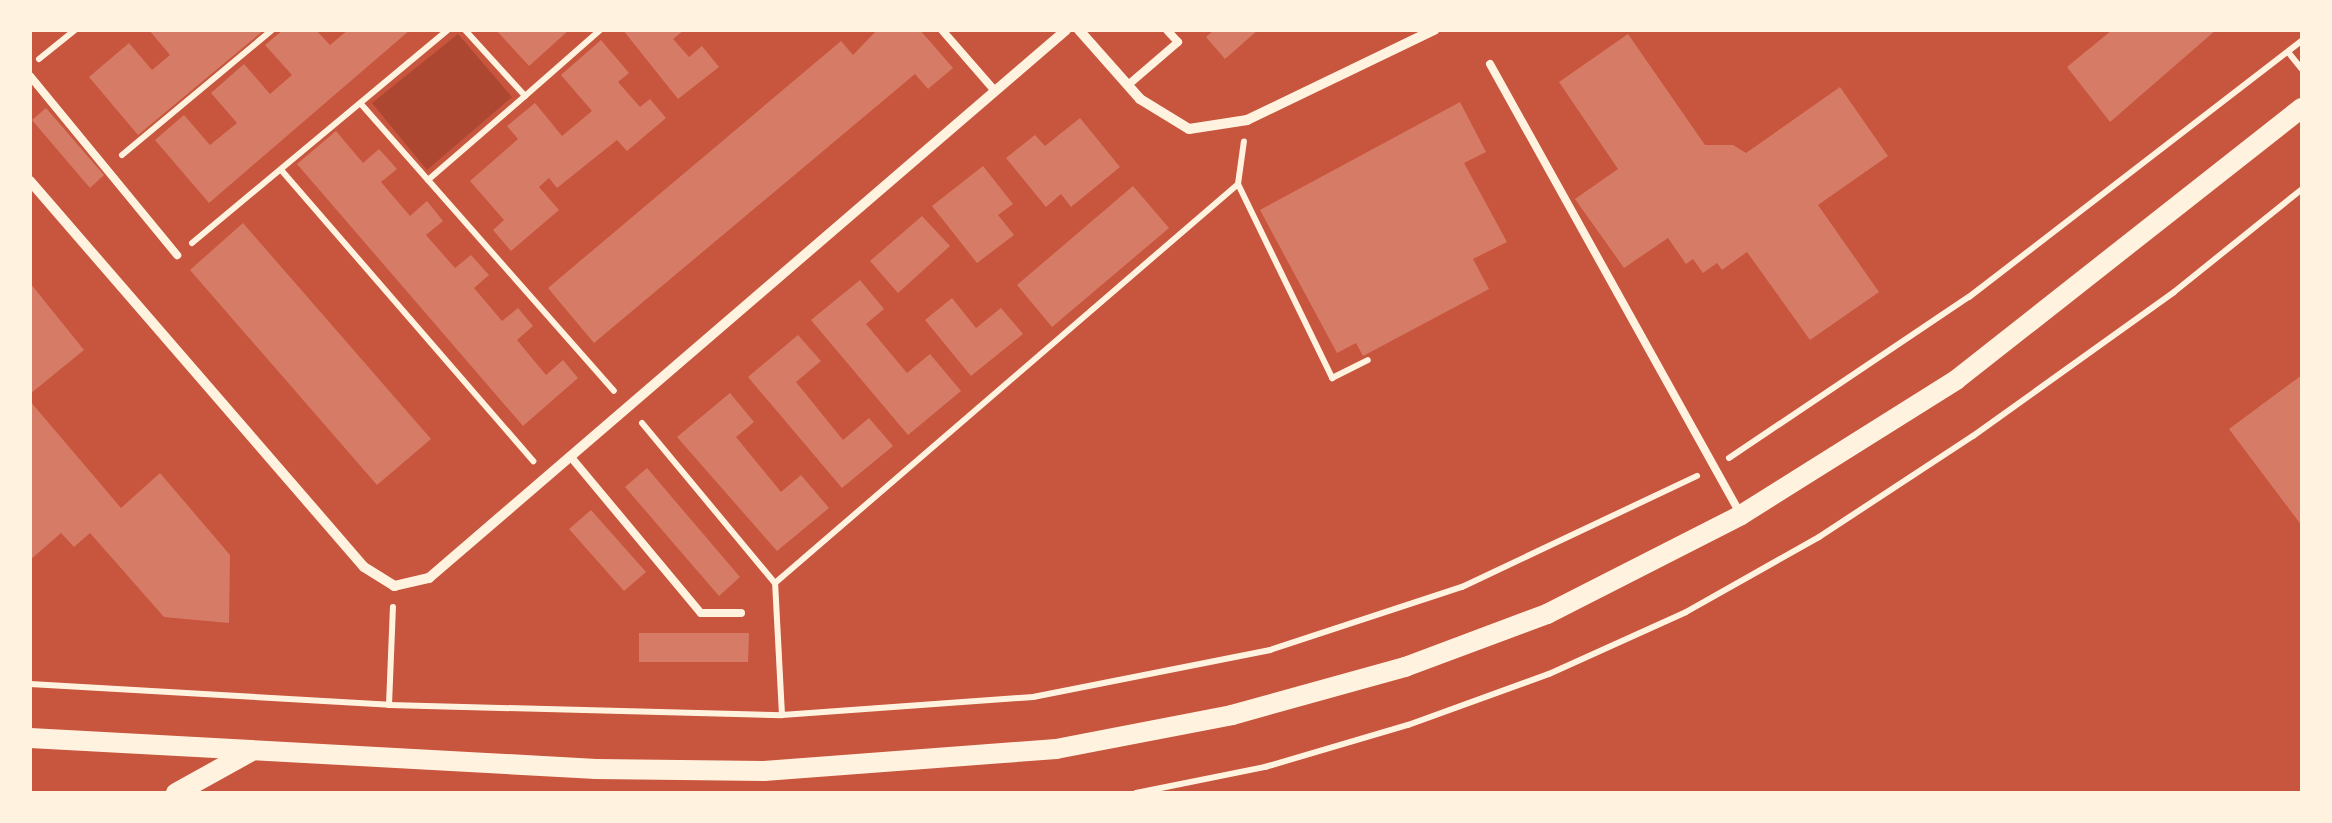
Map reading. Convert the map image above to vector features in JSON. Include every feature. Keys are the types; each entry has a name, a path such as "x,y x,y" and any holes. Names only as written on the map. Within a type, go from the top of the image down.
{"main road":[{"path":"30,738 252,751 764,771 1056,749 1232,715 1405,667 1547,614 1740,515 1956,380 2302,108"},
{"path":"176,793 252,751"}],"street":[{"path":"30,181 364,567 394,586 430,578 1066,30"},
{"path":"1079,30 1128,86 1163,118 1189,129 1247,120 1434,30"}],"lane":[{"path":"942,30 995,91"},
{"path":"1128,86 1178,42 1167,30"},
{"path":"1490,64 1740,515"},
{"path":"30,76 177,256"},
{"path":"570,456 701,613 742,612"}],"path":[{"path":"30,66 74,30"},
{"path":"105,168 272,30"},
{"path":"177,256 448,30"},
{"path":"465,30 525,96"},
{"path":"428,180 600,30"},
{"path":"30,684 389,705 782,715 1033,697 1270,650 1462,588 1714,467 1969,297 2302,41"},
{"path":"2288,52 2302,69"},
{"path":"361,104 629,407 775,583 782,715"},
{"path":"1247,120 1238,184 1332,378 1368,360"},
{"path":"282,170 547,477"},
{"path":"775,583 1238,184"},
{"path":"389,705 394,586"}],"shaded area":[{"path":"458,34 512,97 427,170 372,103"}],"building":[{"path":"149,30 264,30 138,135 89,77 129,43 152,70 170,55"},
{"path":"283,30 316,30 330,45 348,30 410,30 209,203 155,140 184,115 210,145 237,123 211,93 244,64 270,94 292,75 265,45"},
{"path":"496,30 569,30 529,66"},
{"path":"623,30 684,30 673,39 689,57 702,46 719,67 678,99"},
{"path":"877,30 920,30 953,68 928,89 915,74 594,343 548,288 841,41 853,55"},
{"path":"1214,30 1258,30 1225,59 1206,37"},
{"path":"2112,30 2216,30 2110,122 2067,67"},
{"path":"1628,34 1705,145 1733,145 1746,153 1840,87 1888,156 1818,205 1879,292 1810,340 1747,252 1722,270 1717,263 1703,273 1693,259 1686,264 1668,238 1624,268 1575,199 1618,169 1559,82"},
{"path":"601,40 629,73 618,82 640,107 650,99 666,118 627,151 617,140 557,188 549,178 539,187 559,210 511,251 493,230 504,220 470,181 518,139 507,126 535,103 562,136 592,111 561,75"},
{"path":"1460,102 1486,152 1464,163 1507,242 1473,259 1489,289 1363,356 1356,343 1337,353 1260,210"},
{"path":"46,108 104,175 90,188 32,120"},
{"path":"1080,118 1120,167 1071,207 1061,194 1046,207 1006,158 1035,135 1045,146"},
{"path":"336,131 363,163 379,149 397,169 381,182 410,216 427,201 443,221 426,235 455,268 471,255 489,275 474,288 502,321 518,308 533,326 517,340 546,375 563,360 578,378 523,426 297,164"},
{"path":"983,166 1013,204 998,215 1014,235 977,263 932,206"},
{"path":"1133,186 1169,228 1052,327 1017,285"},
{"path":"922,216 950,246 898,293 870,261"},
{"path":"243,223 431,439 377,485 190,270"},
{"path":"860,280 884,309 866,324 907,373 930,354 961,391 908,435 811,320"},
{"path":"30,283 84,350 30,394"},
{"path":"952,298 976,328 1001,308 1023,334 971,376 925,320"},
{"path":"798,335 821,361 796,382 843,440 869,418 893,446 842,488 748,377"},
{"path":"2302,375 2302,526 2229,429"},
{"path":"730,393 754,422 736,437 781,492 801,475 829,508 777,551 677,437"},
{"path":"30,401 121,508 160,473 230,555 229,623 164,617 90,533 74,547 61,533 30,560"},
{"path":"647,468 740,577 719,596 625,487"},
{"path":"591,510 646,572 624,591 569,529"},
{"path":"639,633 749,633 748,662 639,662"}]}
